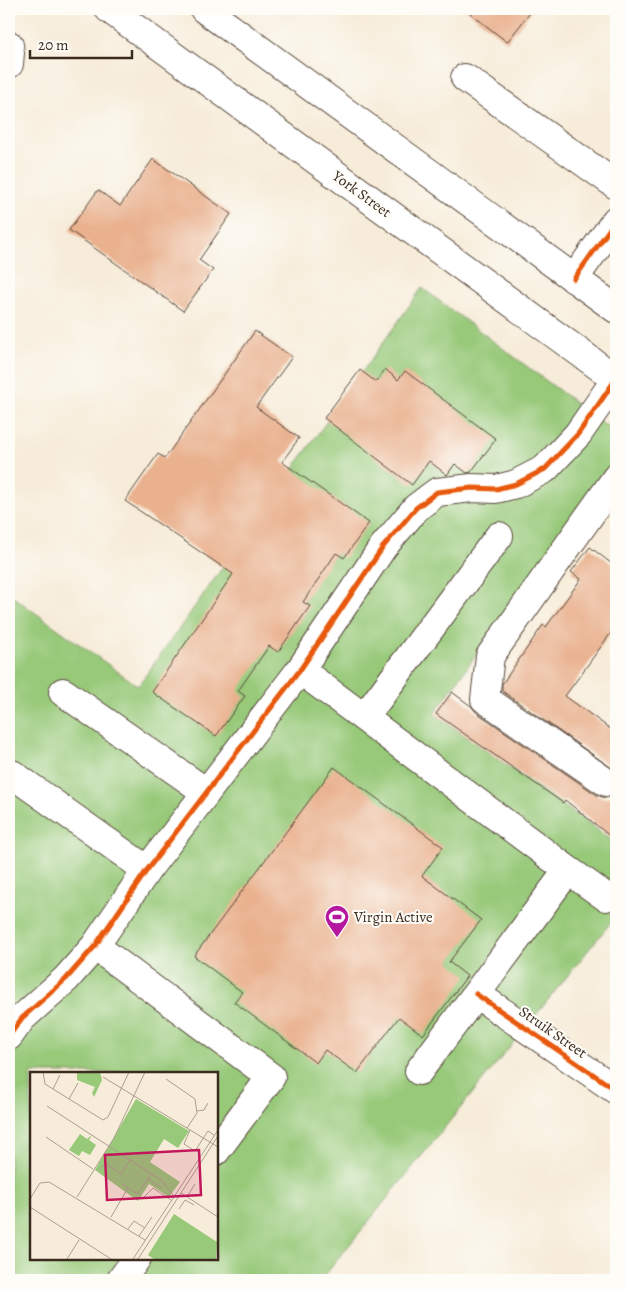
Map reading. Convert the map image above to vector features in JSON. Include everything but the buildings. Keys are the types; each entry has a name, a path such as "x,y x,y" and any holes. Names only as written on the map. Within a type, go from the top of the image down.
{"street":[{"name":"York Street","path":"109,9 616,379"},
{"path":"204,9 616,309"},
{"path":"9,45 9,64"},
{"path":"465,78 616,185"},
{"path":"574,279 616,220"},
{"path":"9,1036 22,1018 66,979 95,946 147,870 300,670 383,547 416,508 437,492 472,488 496,489 516,484 545,469 578,434 616,379"},
{"path":"606,782 485,699 490,656 616,478"},
{"path":"364,718 498,536"},
{"path":"300,670 606,897"},
{"path":"63,692 206,792"},
{"path":"12,774 147,870"},
{"path":"419,1070 568,870"},
{"path":"95,946 271,1078 218,1148"},
{"name":"Struik Street","path":"476,994 616,1090"},
{"path":"121,1280 137,1259"}],"green space":[{"path":"422,288 616,433 616,459 434,714 616,843 616,916 321,1280 9,1280 9,594 138,686"}],"cycle path":[{"path":"574,279 616,220"},
{"path":"9,1036 22,1018 66,979 95,946 147,870 300,670 383,547 416,508 437,492 472,488 496,489 516,484 545,469 578,434 616,379"},
{"path":"476,994 616,1090"}],"place":[{"name":"Virgin Active","path":"337,938"}]}
